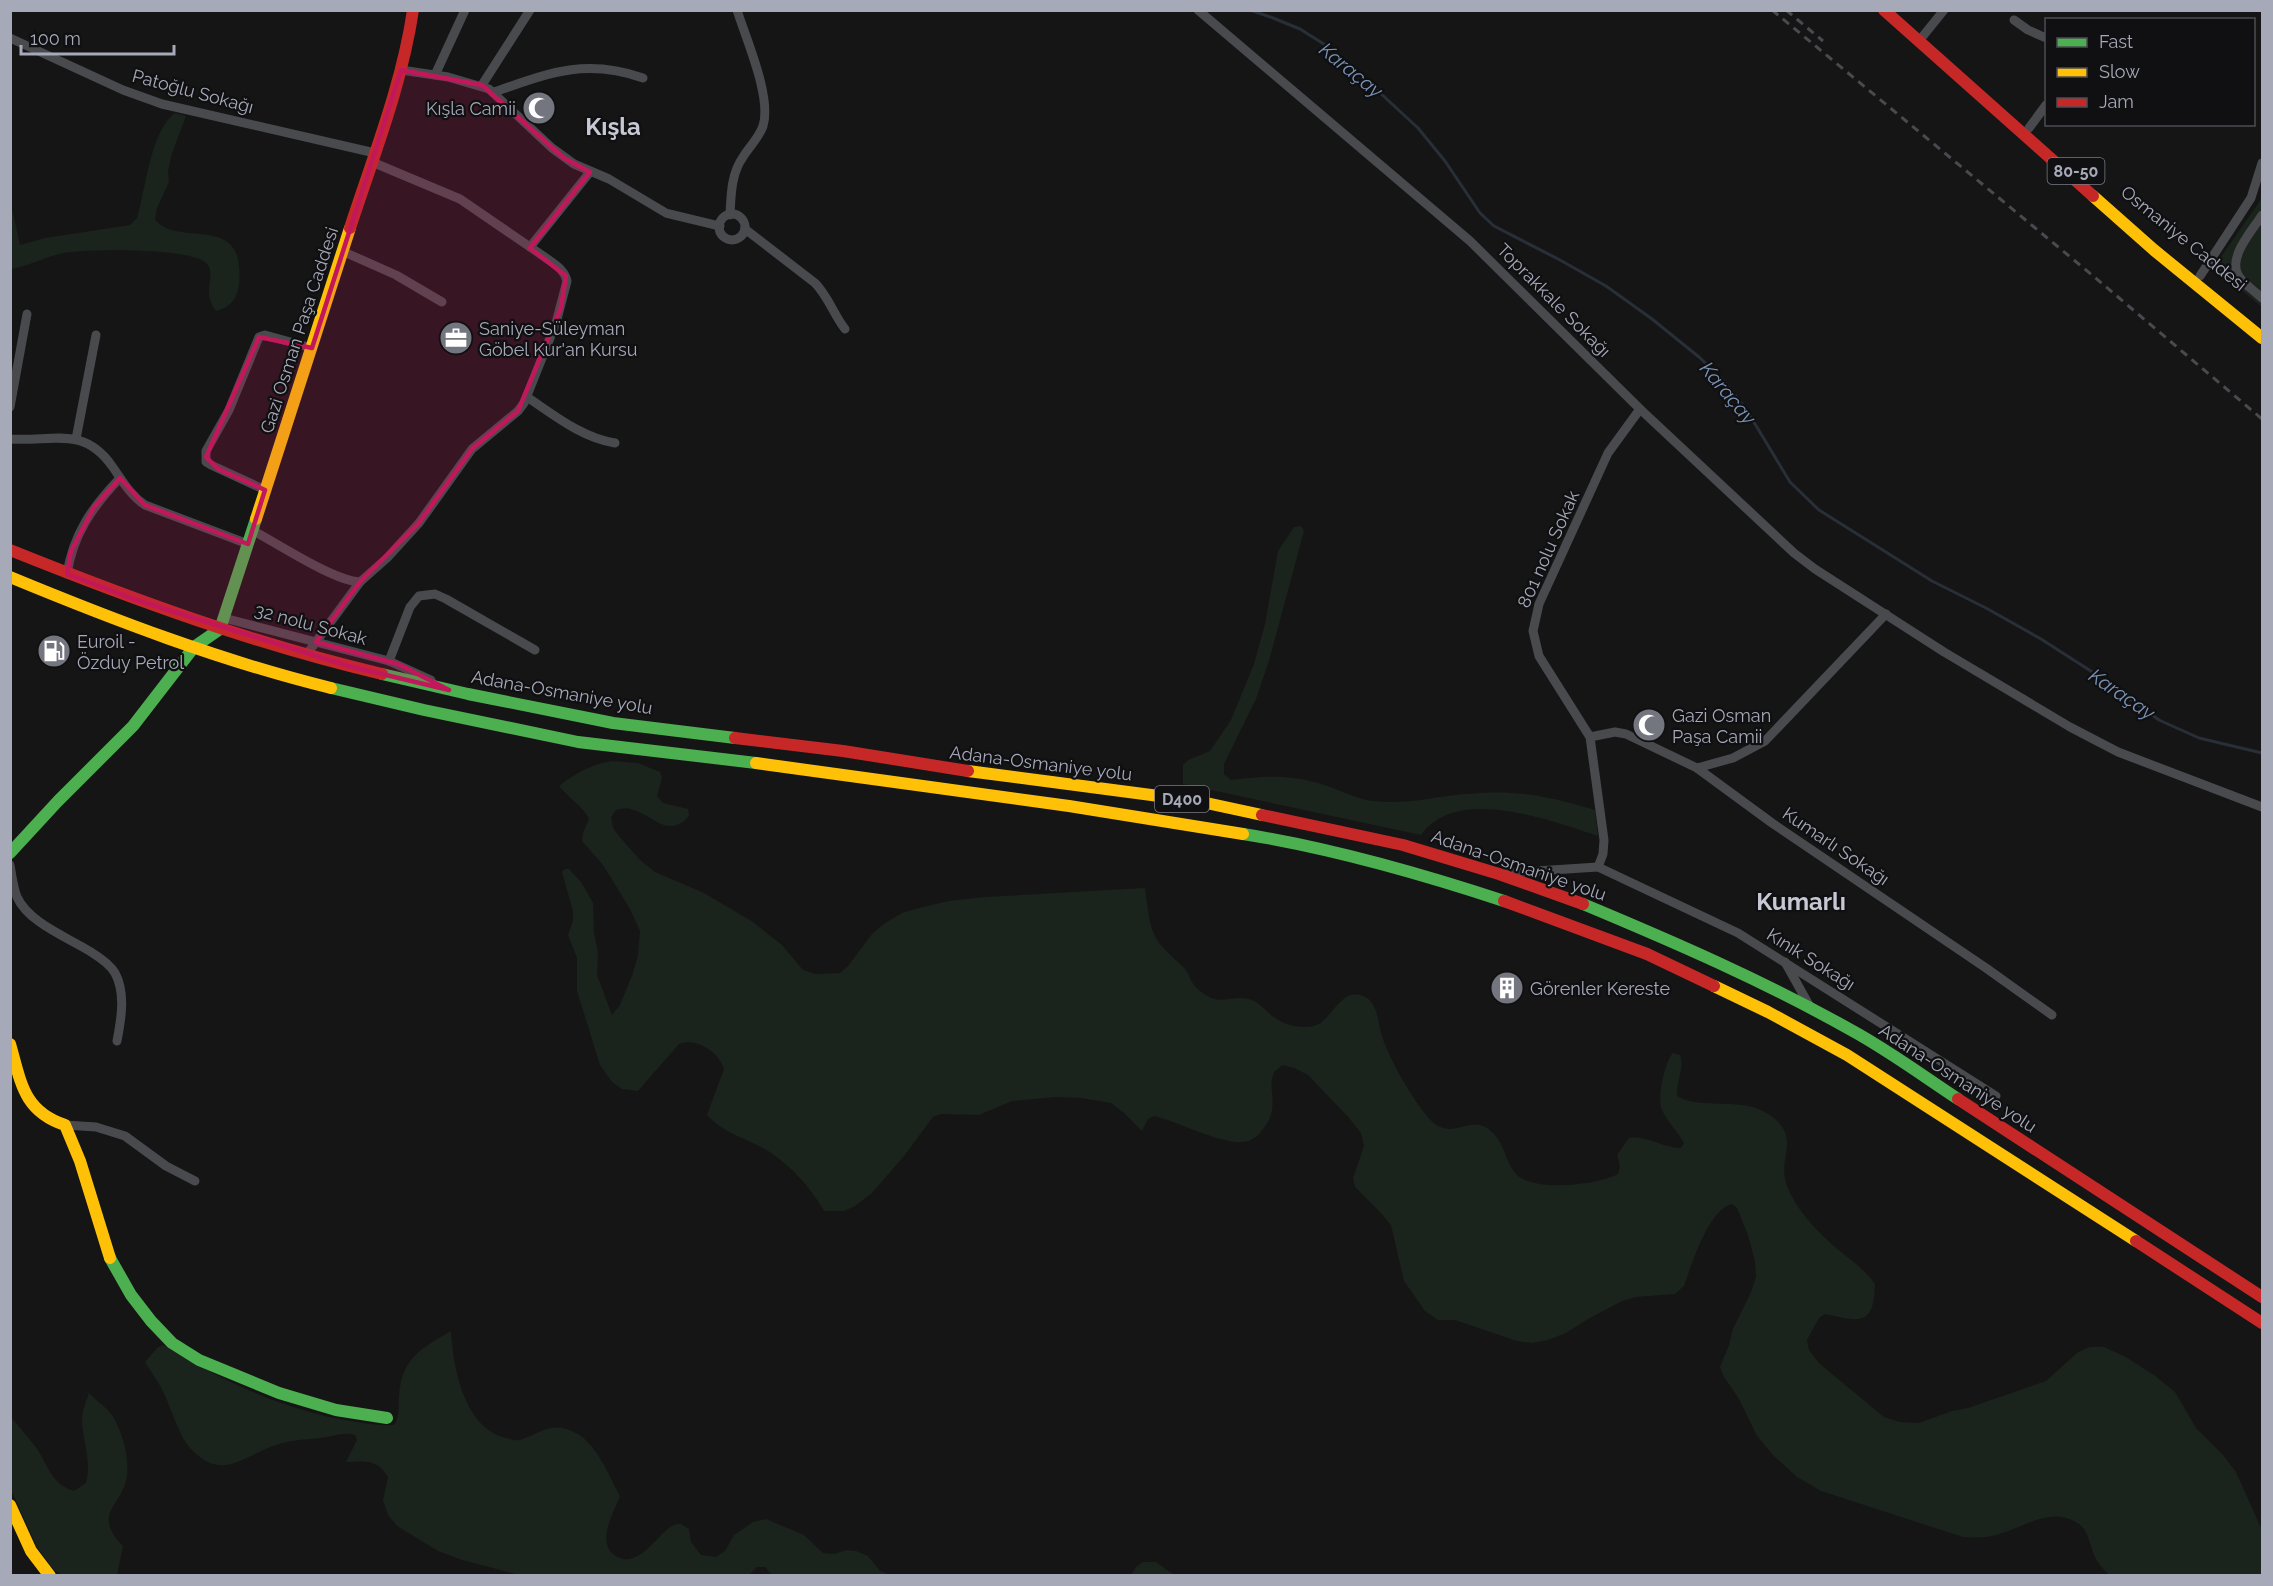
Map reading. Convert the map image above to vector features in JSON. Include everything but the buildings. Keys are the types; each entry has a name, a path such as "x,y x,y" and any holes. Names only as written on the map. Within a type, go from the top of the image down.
{"main road":[{"name":"Gazi Osman Paşa Caddesi","path":"222,623 344,252 401,70 413,10"},
{"path":"1884,10 2154,250 2262,338"},
{"name":"Osmaniye Caddesi","path":"1894,10 2107,199 2262,326"},
{"name":"Adana-Osmaniye yolu","path":"10,550 67,574 222,623 307,654 449,690 613,723 843,751 934,767 1197,801 1403,845 1499,874 1577,902 1682,945 1810,1006 1853,1031 2262,1297"},
{"name":"D400","path":"10,577 82,608 194,647 308,682 424,710 578,742 782,766 1069,806 1301,843 1443,881 1538,912 1647,954 1768,1012 1847,1055 2262,1323"},
{"path":"12,848 126,734 194,647 222,623"},
{"path":"10,1044 24,1094 29,1102 45,1118 65,1125 80,1161 109,1257 131,1295 172,1343 199,1360 279,1393 336,1410 387,1418"},
{"path":"10,1505 29,1550 37,1563 50,1575"}],"street":[{"path":"435,75 465,10"},
{"path":"482,85 530,10"},
{"path":"730,215 731,191 736,170 762,128 765,108 754,60 737,10"},
{"name":"Toprakkale Sokağı","path":"1198,10 1470,241 1640,408 1794,553 1815,569 1944,652 2070,728 2118,752 2262,807"},
{"path":"1923,36 1944,10"},
{"path":"2014,20 2028,30 2045,38"},
{"name":"Patoğlu Sokağı","path":"10,38 123,90 188,110 373,157 460,199 561,270 566,276 567,281 556,322 527,397"},
{"path":"494,92 556,72 585,68 617,70 643,78"},
{"path":"401,70 482,85 494,92 564,158 609,179 666,213 720,226"},
{"path":"2029,128 2045,106"},
{"path":"2200,276 2251,198 2262,163"},
{"path":"530,248 590,172"},
{"path":"745,229 737,239 729,240 722,235 720,226 723,219 730,215 741,218 745,229 821,289 845,329"},
{"path":"2262,215 2235,263 2240,278 2262,298"},
{"path":"344,252 396,275 442,302"},
{"path":"10,407 27,314"},
{"path":"76,439 96,334"},
{"path":"266,490 211,465 207,462 206,451 229,410 262,335 312,348"},
{"path":"307,654 360,582 408,537 472,449 518,411 527,397 582,432 615,443"},
{"name":"801 nolu Sokak","path":"1590,736 1539,656 1534,641 1534,623 1543,594 1608,453 1640,408"},
{"path":"10,439 76,439 86,442 98,449 133,494 145,505 248,544"},
{"path":"67,574 71,550 86,519 120,478"},
{"path":"252,530 334,575 351,582 360,582"},
{"path":"390,662 410,607 415,600 425,594 435,594 446,599 535,650"},
{"path":"1697,768 1733,758 1765,741 1886,614"},
{"name":"32 nolu Sokak","path":"222,623 316,642 390,662 411,669 449,690"},
{"name":"Kumarlı Sokağı","path":"1590,736 1615,732 1626,734 1697,768 1818,855 2052,1015"},
{"path":"1590,736 1604,840 1603,854 1598,867"},
{"path":"10,865 18,899 28,912 93,953 114,971 121,996 117,1041"},
{"name":"Kınık Sokağı","path":"1499,874 1598,867 1718,922 1784,960 1996,1096"},
{"path":"1784,960 1810,1006"},
{"path":"65,1125 96,1127 125,1136 166,1166 195,1181"}],"highlighted area":[{"path":"401,70 482,85 564,158 590,172 530,248 566,276 561,308 518,411 472,449 419,523 360,582 316,642 398,664 449,690 348,666 133,599 67,574 71,551 94,507 120,478 145,505 248,544 265,490 218,469 206,457 259,337 312,348"}],"shaded area":[{"path":"175,113 186,116 172,153 168,171 169,182 157,208 155,219 164,227 176,231 216,237 227,242 235,251 240,272 238,290 230,304 216,311 209,295 210,272 207,264 198,258 182,255 115,250 75,252 63,253 11,269 11,204 20,245 45,238 130,225 137,218 154,147 160,133"},
{"path":"2262,198 2262,307 2214,267"},
{"path":"1301,526 1304,531 1269,661 1256,699 1224,764 1224,774 1231,780 1287,777 1328,786 1360,798 1385,802 1499,792 1531,795 1595,810 1598,836 1531,816 1480,809 1457,812 1437,820 1421,835 1183,784 1183,765 1188,760 1210,751 1231,720 1254,664 1265,624 1278,551 1294,527"},
{"path":"612,761 638,763 660,772 662,778 657,796 663,803 688,809 689,816 674,826 667,826 630,809 616,810 611,817 613,828 640,860 655,872 704,893 753,922 782,945 803,970 815,974 840,973 872,934 885,923 902,913 923,907 949,901 986,897 1145,888 1149,917 1156,938 1186,970 1201,992 1214,999 1249,999 1281,1021 1303,1027 1321,1023 1349,996 1356,995 1369,999 1375,1007 1381,1033 1395,1065 1427,1116 1436,1125 1445,1129 1469,1125 1486,1127 1498,1139 1513,1171 1526,1180 1538,1184 1582,1184 1618,1174 1620,1166 1617,1155 1629,1138 1642,1138 1681,1148 1684,1143 1664,1114 1660,1097 1664,1072 1670,1058 1673,1053 1680,1055 1682,1065 1677,1096 1698,1102 1734,1104 1759,1109 1780,1124 1787,1140 1784,1176 1796,1204 1821,1234 1861,1268 1875,1284 1872,1308 1868,1315 1855,1319 1825,1314 1819,1318 1807,1340 1809,1350 1819,1363 1884,1417 1900,1422 1919,1423 2046,1381 2078,1352 2090,1347 2104,1347 2124,1356 2175,1392 2196,1428 2223,1455 2236,1472 2262,1530 2262,1575 2109,1575 2096,1560 2085,1531 2079,1524 2069,1519 2049,1517 1995,1535 1963,1537 1821,1491 1797,1477 1773,1455 1757,1436 1720,1367 1733,1329 1756,1277 1755,1262 1748,1235 1737,1208 1732,1204 1723,1208 1708,1227 1684,1286 1675,1294 1636,1297 1622,1301 1566,1333 1532,1343 1517,1341 1455,1320 1438,1320 1425,1311 1404,1281 1391,1225 1355,1187 1353,1178 1364,1146 1361,1133 1308,1075 1294,1068 1282,1065 1275,1071 1272,1077 1273,1105 1269,1121 1259,1134 1249,1141 1228,1141 1154,1116 1148,1119 1142,1131 1111,1103 1082,1098 1056,1097 1012,1101 979,1115 941,1114 933,1117 872,1193 844,1211 824,1211 804,1183 778,1158 725,1129 707,1115 724,1069 717,1057 706,1048 699,1044 686,1042 679,1044 638,1091 622,1089 612,1082 600,1065 577,991 577,958 568,935 573,921 573,911 562,872 569,869 581,882 593,903 594,933 598,952 597,975 612,1015 620,1005 633,973 638,955 640,931 630,909 603,865 582,841 589,819 587,815 559,786 584,770"},
{"path":"451,1331 458,1378 471,1409 480,1422 492,1432 518,1440 547,1429 568,1429 583,1438 596,1452 620,1496 608,1526 606,1541 613,1554 622,1559 638,1556 673,1525 681,1524 689,1529 691,1542 701,1555 716,1557 725,1551 734,1535 753,1522 766,1519 804,1535 823,1553 834,1554 846,1550 868,1556 880,1571 890,1575 772,1575 765,1567 757,1567 748,1576 523,1576 462,1560 438,1551 397,1526 388,1515 383,1500 388,1477 384,1471 370,1462 346,1462 357,1440 355,1435 342,1434 285,1442 232,1464 212,1464 201,1458 183,1438 164,1393 145,1362 158,1347 164,1345 226,1380 293,1407 339,1419 394,1425 398,1415 401,1384 408,1364 421,1350"},
{"path":"89,1393 113,1416 125,1446 127,1475 125,1486 109,1517 109,1525 123,1546 117,1575 62,1575 54,1570 37,1547 11,1490 11,1417 35,1446 50,1473 59,1483 74,1491 86,1483 88,1460 82,1421"},
{"path":"1143,1562 1156,1562 1174,1575 1131,1575"}],"waterway":[{"name":"Karaçay","path":"1250,10 1300,29 1327,46 1351,66 1418,128 1445,161 1480,213 1494,226 1606,286 1699,357 1722,379 1746,409 1790,482 1819,510 1932,581 2041,639 2097,675 2159,720 2199,738 2262,753"}],"railway":[{"path":"1772,10 2262,419"},
{"path":"1786,10 1823,41"}],"traffic: fast":[{"path":"10,853 133,726 194,647 220,629 256,519"},
{"path":"382,674 613,723 735,738"},
{"path":"331,688 578,742 756,763"},
{"path":"1243,834 1309,846 1375,862 1504,901"},
{"path":"1583,904 1718,963 1818,1012 1878,1046 1958,1099"},
{"path":"110,1258 131,1295 151,1321 172,1343 199,1360 279,1393 336,1410 387,1418"}],"traffic: slow":[{"path":"2093,196 2154,250 2262,338"},
{"path":"256,519 350,228"},
{"path":"10,577 168,638 249,665 331,688"},
{"path":"756,763 1069,806 1243,834"},
{"path":"968,771 1197,801 1262,815"},
{"path":"1714,986 1847,1055 2136,1241"},
{"path":"10,1044 21,1083 32,1103 40,1112 65,1125 80,1161 110,1258"},
{"path":"10,1505 31,1551 50,1576"}],"traffic: jam":[{"path":"350,228 402,66 413,10"},
{"path":"1884,10 2093,196"},
{"path":"10,550 102,586 240,635 382,674"},
{"path":"735,738 843,751 968,771"},
{"path":"1262,815 1403,845 1499,874 1583,904"},
{"path":"1504,901 1647,954 1714,986"},
{"path":"1958,1099 2262,1297"},
{"path":"2136,1241 2262,1323"}],"place":[{"name":"Kışla Camii","path":"539,108"},
{"name":"Saniye-Süleyman Göbel Kur'an Kursu","path":"456,338"},
{"name":"Euroil - Özduy Petrol","path":"54,651"},
{"name":"Gazi Osman Paşa Camii","path":"1649,725"},
{"name":"Görenler Kereste","path":"1507,988"}],"district":[{"name":"Kışla","path":"613,126"},
{"name":"Kumarlı","path":"1801,901"}]}
